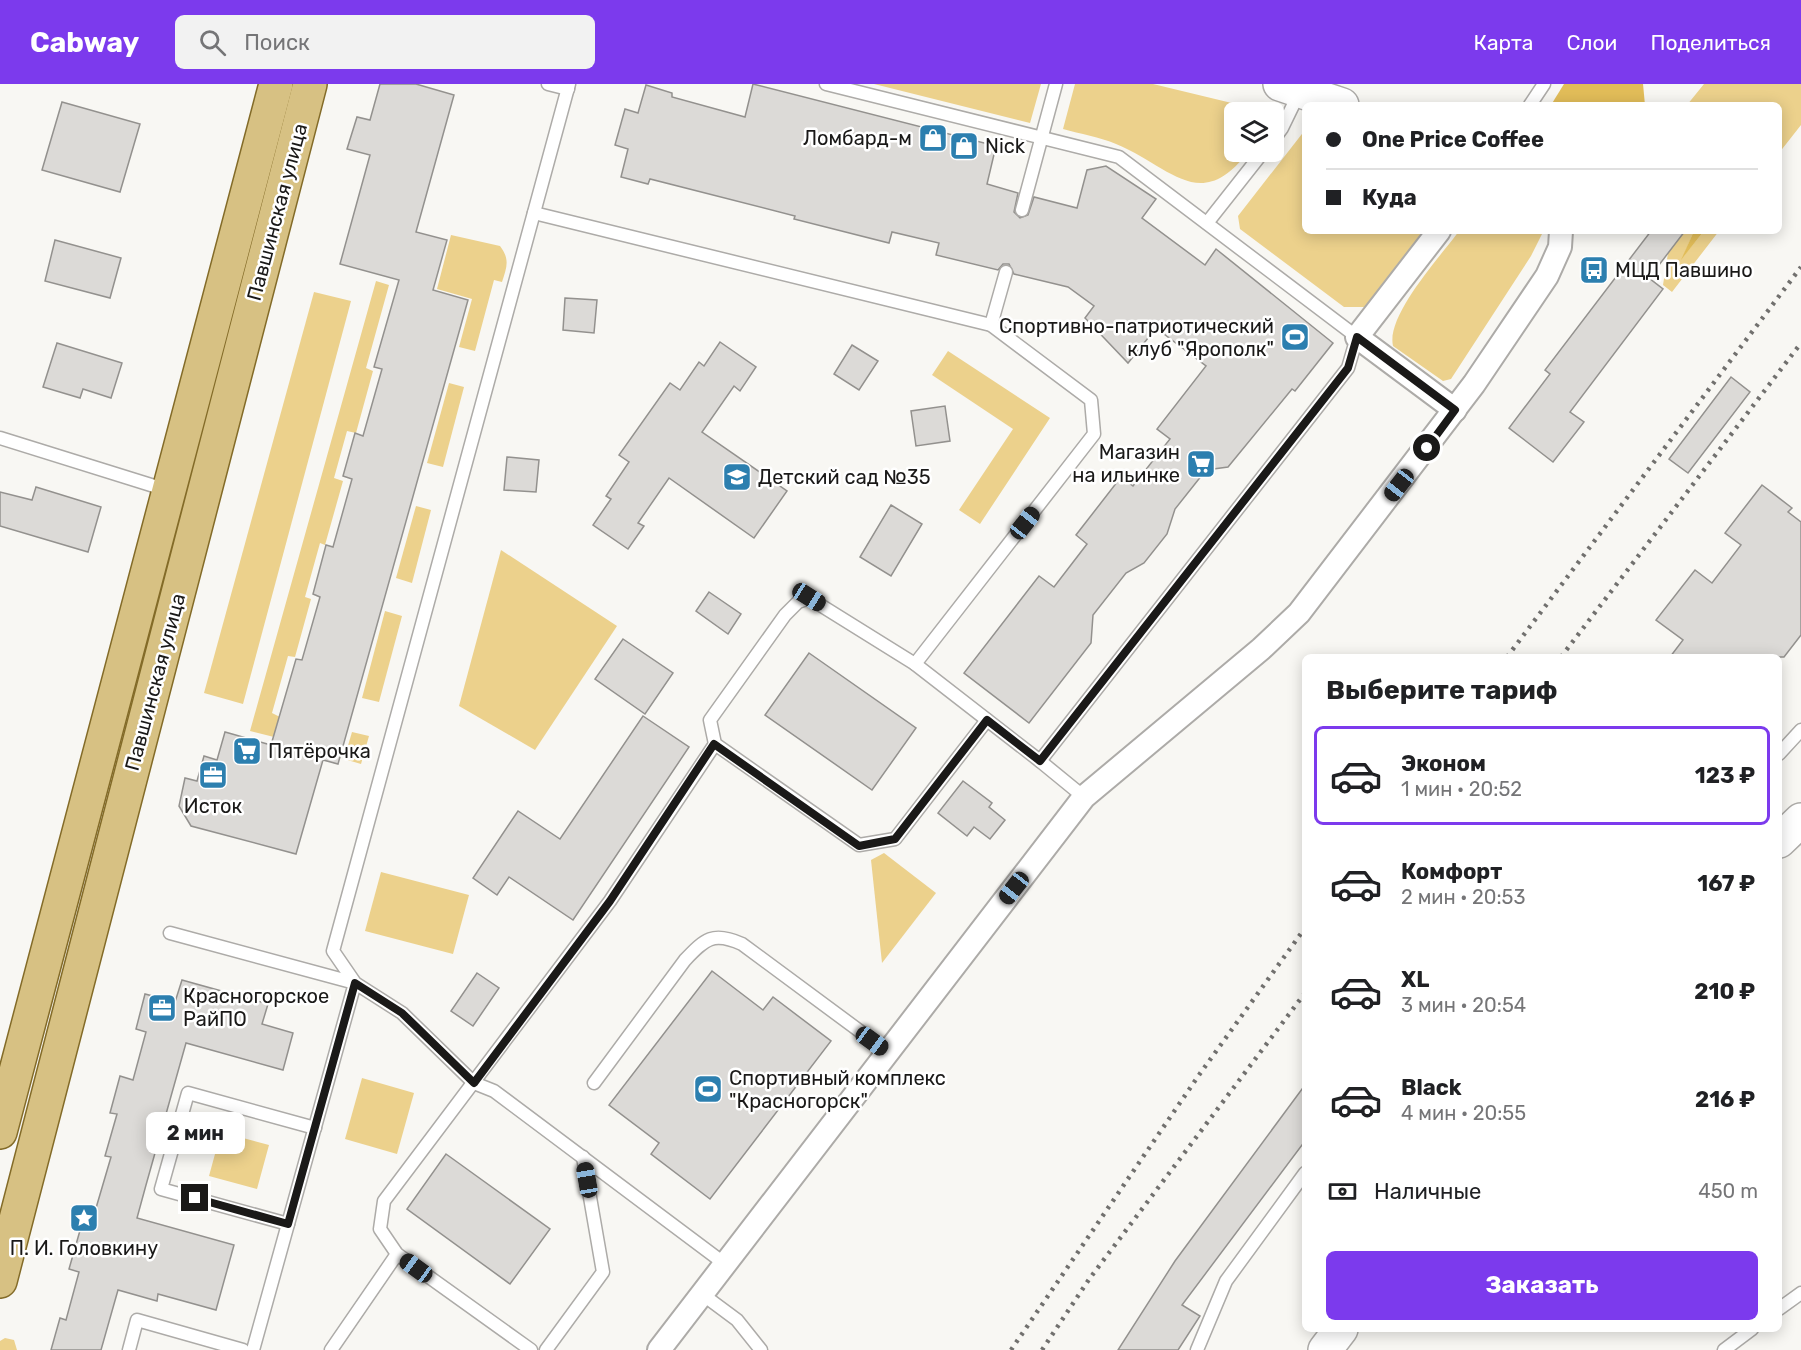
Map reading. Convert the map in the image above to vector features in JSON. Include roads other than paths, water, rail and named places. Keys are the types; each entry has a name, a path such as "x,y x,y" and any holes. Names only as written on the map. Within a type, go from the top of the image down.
{"main road":[{"name":"Павшинская улица","path":"0,1132 276,84"},
{"name":"Павшинская улица","path":"0,1281 310,84"}],"street":[{"path":"1290,87 1333,102"},
{"path":"1437,234 1357,337 1455,410"},
{"path":"659,1350 1084,796 1261,649 1299,613 1455,410 1547,276 1560,247 1561,234"},
{"path":"1782,839 1801,820"},
{"path":"1325,1350 1339,1332"}],"lane":[{"path":"253,1350 355,983 333,951 338,928 568,87 548,84"},
{"path":"826,84 1119,157 1357,337 1348,368 1040,761"},
{"path":"1022,210 1056,84"},
{"path":"1532,102 1544,84"},
{"path":"1284,118 1290,87"},
{"path":"1207,223 1255,162"},
{"path":"534,213 991,325 1091,400 1094,435 915,664"},
{"path":"991,325 1006,272"},
{"path":"0,438 169,490"},
{"path":"531,1350 397,1254 380,1229 384,1201 610,901 714,744 710,720 785,615 798,602 809,597 915,664 1084,796"},
{"path":"714,744 859,846 895,839 987,720"},
{"path":"1782,751 1801,730"},
{"path":"170,933 355,983 402,1013 474,1083 494,1091 725,1264"},
{"path":"594,1083 685,960 702,942 714,937 727,937 742,944 888,1052"},
{"path":"288,1224 161,1189 188,1093 315,1128"},
{"path":"546,1350 603,1272 583,1157"},
{"path":"1197,1350 1226,1281 1302,1177"},
{"path":"331,1350 397,1254"},
{"path":"1782,1307 1801,1293"},
{"path":"702,1294 737,1320 761,1350"},
{"path":"129,1350 137,1320 243,1350"},
{"path":"1724,1350 1748,1332"}],"railway":[{"path":"1509,654 1801,267"},
{"path":"1563,654 1801,343"},
{"path":"1011,1350 1199,1075 1302,932"},
{"path":"1042,1350 1090,1278 1302,997"}],"place":[{"name":"Ломбард-м","path":"933,138"},
{"name":"Nick","path":"964,146"},
{"name":"МЦД Павшино","path":"1594,270"},
{"name":"Спортивно-патриотический клуб \"Ярополк\"","path":"1295,337"},
{"name":"Магазин на ильинке","path":"1201,464"},
{"name":"Детский сад №35","path":"737,477"},
{"name":"Пятёрочка","path":"247,751"},
{"name":"Исток","path":"213,775"},
{"name":"Красногорское РайПО","path":"162,1008"},
{"name":"Спортивный комплекс \"Красногорск\"","path":"708,1089"},
{"name":"П. И. Головкину","path":"84,1218"}]}
